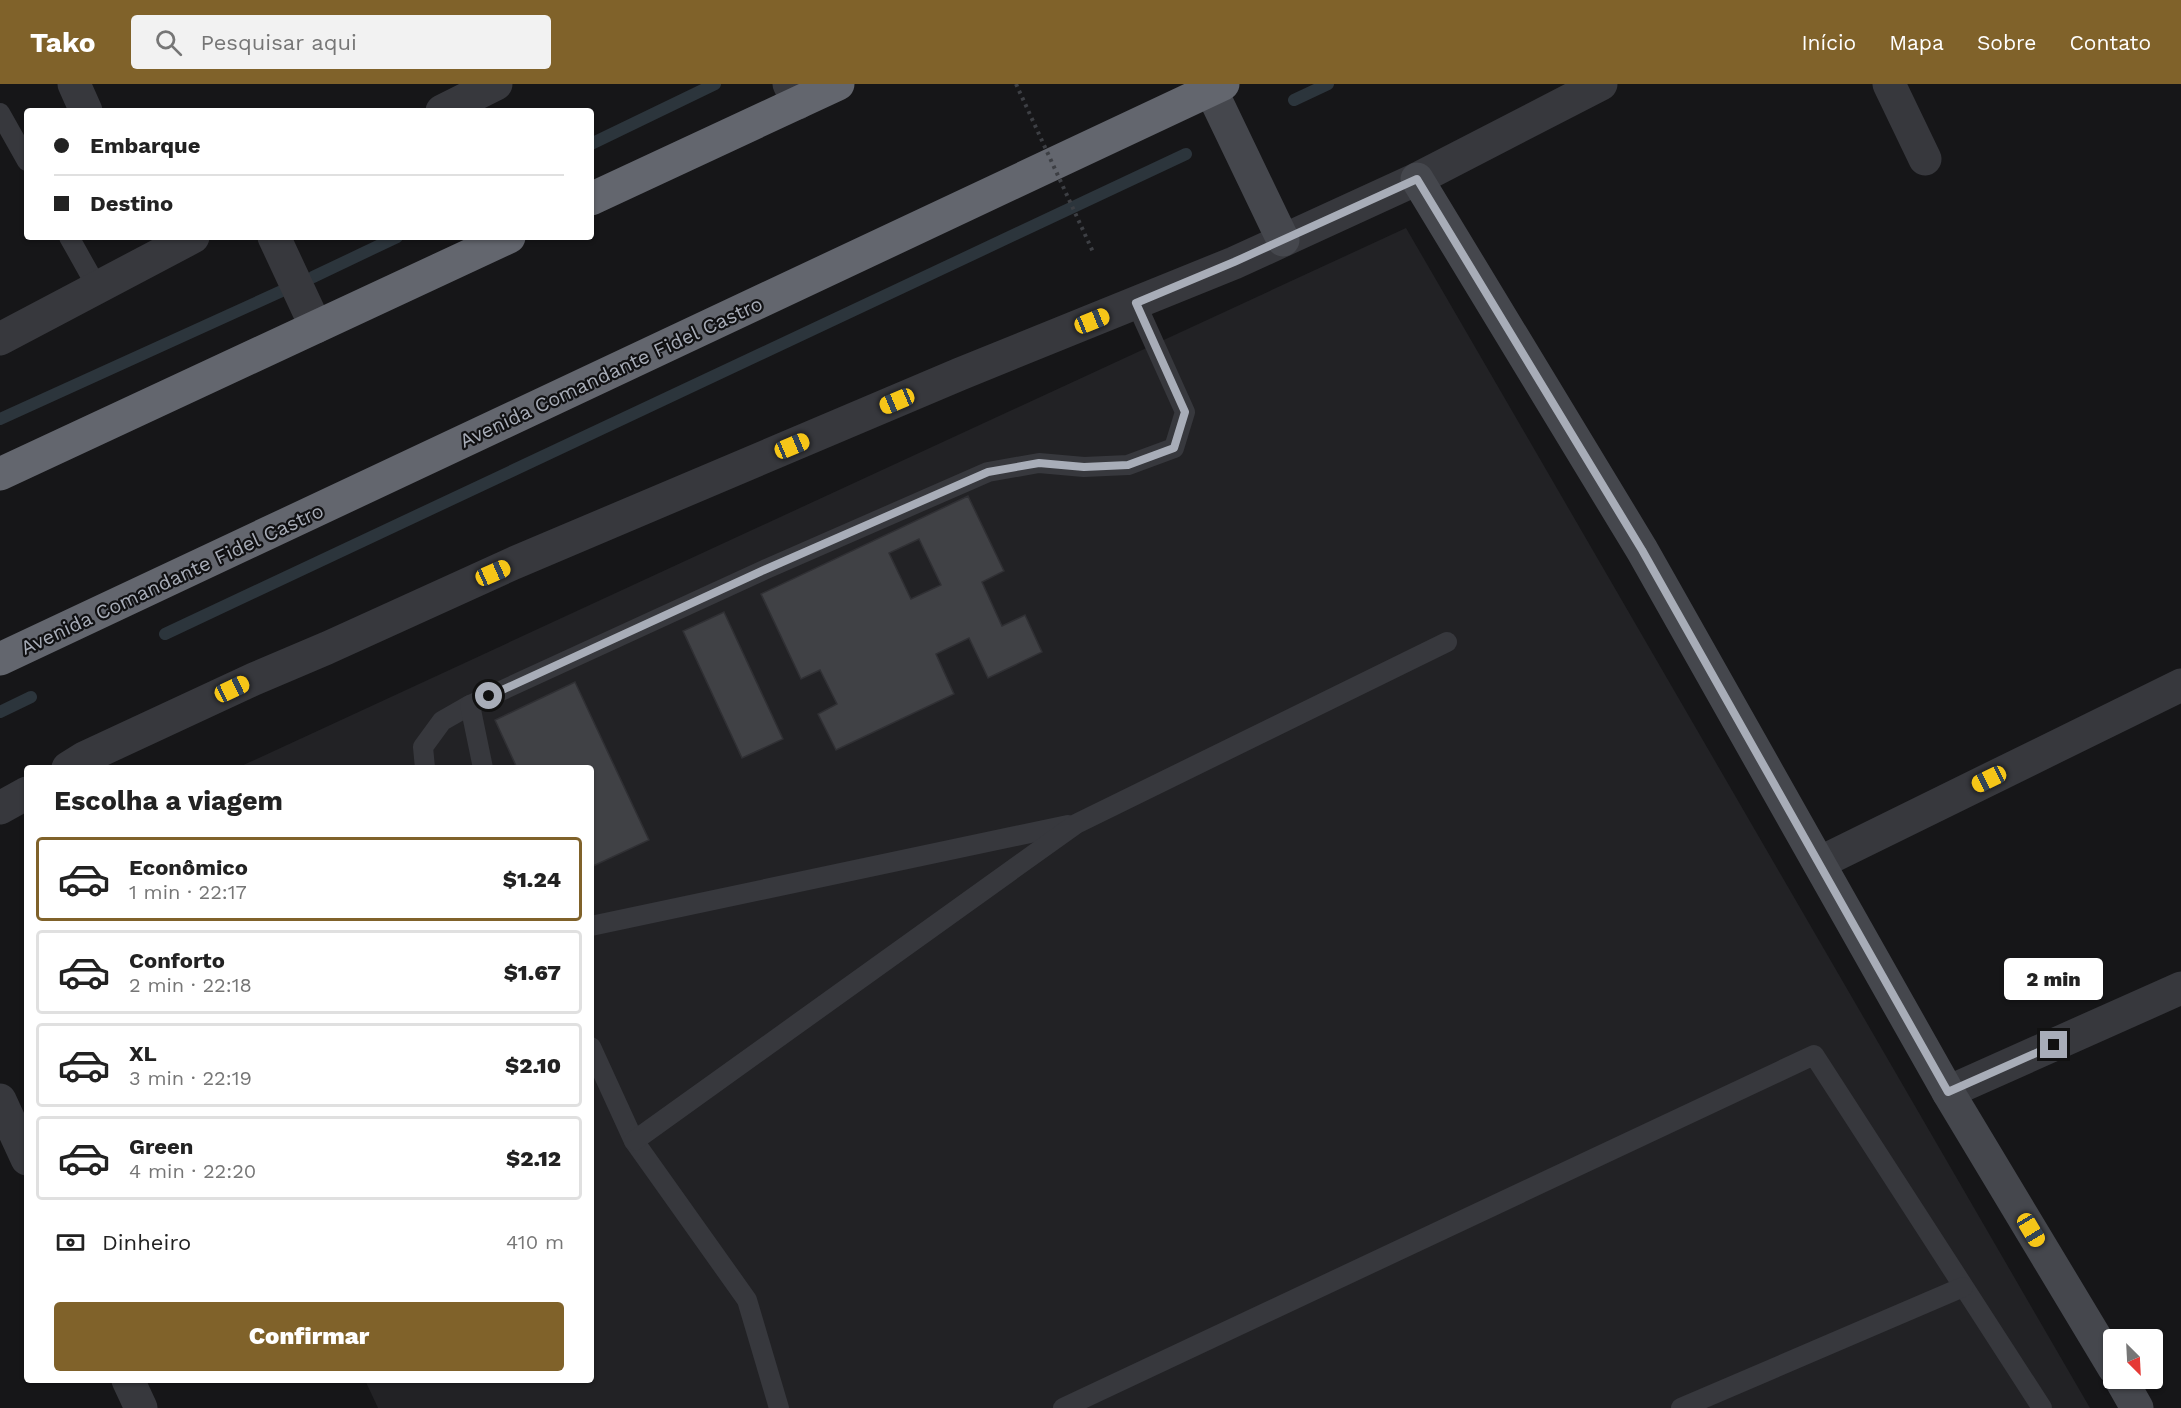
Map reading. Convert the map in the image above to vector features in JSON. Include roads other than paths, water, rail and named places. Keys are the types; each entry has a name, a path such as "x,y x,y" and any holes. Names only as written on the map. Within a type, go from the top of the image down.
{"highway":[{"path":"594,197 793,94 838,84"},
{"name":"Avenida Comandante Fidel Castro","path":"0,659 1217,87"},
{"path":"0,474 503,240"}],"street":[{"path":"74,84 85,108"},
{"path":"448,108 496,84"},
{"path":"73,765 254,679 514,563 1283,240 1417,179 1601,84"},
{"path":"1889,84 1925,159"},
{"path":"1217,87 1283,240"},
{"path":"1417,179 1642,550 1948,1092 2103,1350"},
{"path":"0,339 97,287 151,246 179,240"},
{"path":"275,240 316,327"},
{"path":"1819,863 2181,685"},
{"path":"0,808 24,796"},
{"path":"1948,1092 2181,988"},
{"path":"0,1100 24,1152"},
{"path":"129,1383 141,1408"},
{"path":"2126,1389 2137,1408"}],"lane":[{"path":"0,112 24,156"},
{"path":"71,240 97,287"},
{"path":"425,765 423,747 442,721 470,705 754,575 988,472 1039,463 1084,467 1128,465 1174,448 1185,412 1136,303"},
{"path":"634,1141 1076,824 1447,642"},
{"path":"470,705 482,765"},
{"path":"594,925 1076,824"},
{"path":"594,1054 634,1141 747,1300 777,1406"},
{"path":"1063,1408 1814,1055 2042,1408"},
{"path":"1681,1408 1963,1287"}],"waterway":[{"path":"594,143 715,84"},
{"path":"1294,100 1328,84"},
{"path":"165,634 1186,154"},
{"path":"313,277 391,240"},
{"path":"0,419 284,290"},
{"path":"0,712 31,697"}]}
